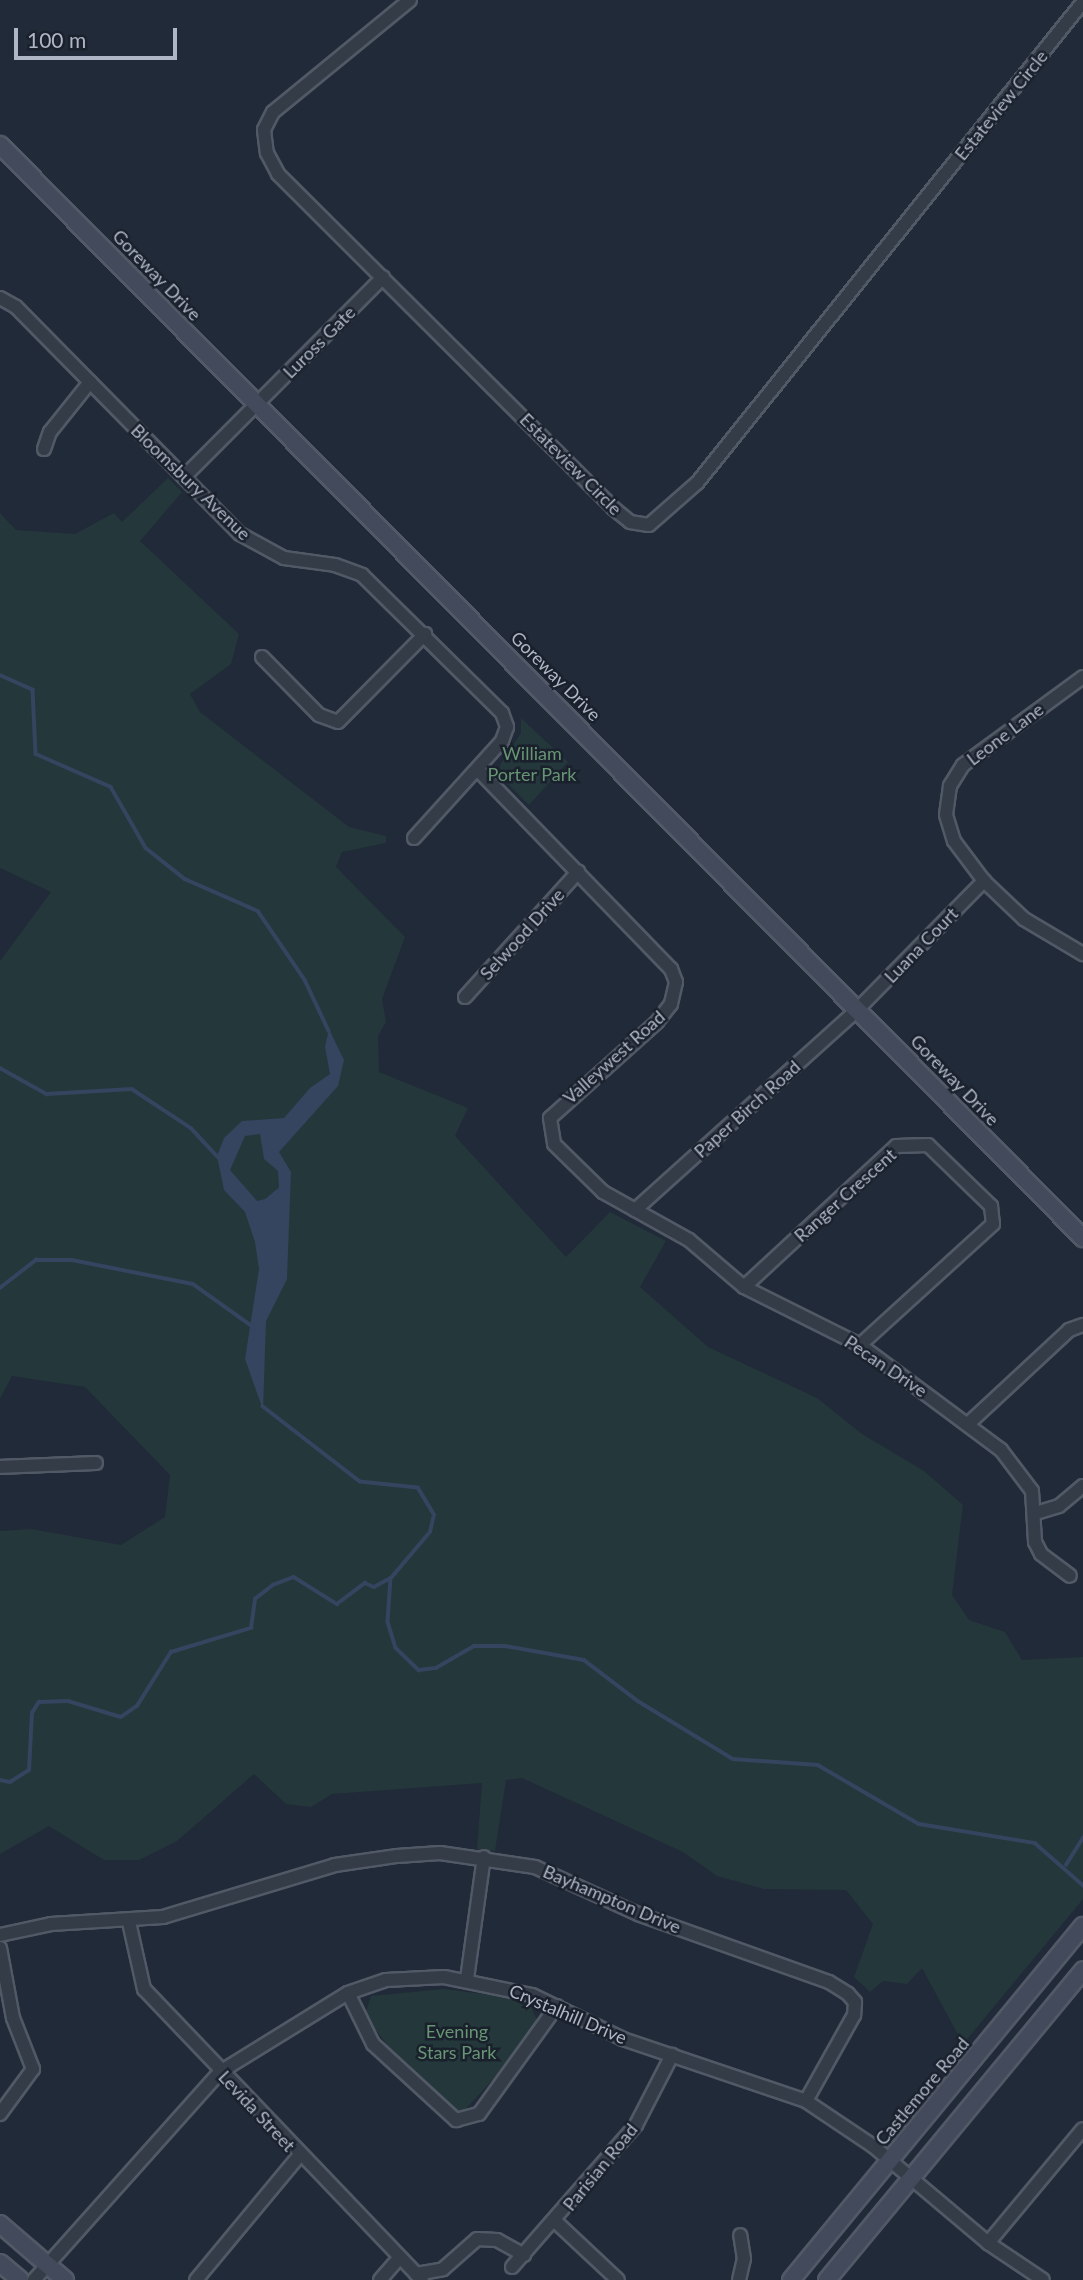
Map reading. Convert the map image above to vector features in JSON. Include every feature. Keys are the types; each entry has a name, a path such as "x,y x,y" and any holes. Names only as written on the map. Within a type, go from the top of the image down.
{"street":[{"name":"Estateview Circle","path":"410,0 272,112 264,130 278,174 614,508 630,522 649,525 697,483 1083,2"},
{"name":"Goreway Drive","path":"0,145 167,311 254,406 372,517 1083,1238"},
{"name":"Luross Gate","path":"184,477 383,277"},
{"name":"Bloomsbury Avenue","path":"0,298 10,302 249,541 297,562 354,570 425,635 506,722 502,741 479,771 414,838"},
{"path":"44,449 50,432 90,382"},
{"path":"262,657 319,715 338,722 425,635"},
{"name":"Leone Lane","path":"1083,677 981,748 950,786 946,815 954,841 984,881 1024,919 1083,954"},
{"name":"Valleywest Road","path":"479,771 671,970 676,982 671,1004 657,1022 550,1118 554,1144 603,1192 635,1210"},
{"name":"Selwood Drive","path":"465,997 578,872"},
{"name":"Luana Court","path":"858,1009 984,881"},
{"name":"Paper Birch Road","path":"635,1210 858,1009"},
{"name":"Ranger Crescent","path":"744,1287 895,1146 928,1145 991,1206 993,1224 860,1345"},
{"name":"Pecan Drive","path":"635,1210 689,1240 744,1287 860,1345 968,1424 1020,1470 1032,1491 1036,1513 1035,1542 1041,1554 1070,1576"},
{"path":"968,1424 1069,1330 1083,1325"},
{"path":"0,1467 96,1463"},
{"path":"1036,1513 1059,1506 1083,1486"},
{"name":"Bayhampton Drive","path":"0,1935 51,1924 129,1922 335,1865 440,1853 484,1857 559,1876 638,1914 829,1982 848,1994 855,2002 854,2015 806,2101"},
{"path":"467,1979 484,1857"},
{"name":"Levida Street","path":"129,1922 144,1989 299,2156 419,2277"},
{"name":"Castlemore Road","path":"791,2280 1079,1931"},
{"path":"0,1948 13,2018 33,2069 0,2114"},
{"path":"827,2280 1083,1970"},
{"name":"Crystalhill Drive","path":"34,2280 220,2072 348,1993 408,1977 467,1979 557,2006 623,2039 806,2101 890,2160 988,2243 1043,2280"},
{"path":"348,1993 373,2044 456,2120 480,2114 557,2006"},
{"name":"Parisian Road","path":"512,2267 555,2221 636,2125 672,2054"},
{"path":"988,2243 1083,2129"},
{"path":"196,2280 299,2156"},
{"path":"555,2221 618,2280"},
{"path":"0,2224 65,2280"},
{"path":"739,2280 744,2259 740,2235"},
{"path":"419,2277 443,2270 477,2239 497,2240 524,2255"},
{"path":"380,2280 400,2257"},
{"path":"0,2263 20,2280"}],"green space":[{"path":"168,478 182,492 140,541 239,634 231,664 190,694 200,712 349,827 386,836 386,843 342,852 336,867 405,937 382,999 386,1022 378,1036 379,1072 468,1108 455,1136 566,1257 610,1212 666,1241 640,1287 708,1347 817,1398 862,1434 924,1471 963,1505 952,1595 969,1620 1005,1632 1022,1660 1083,1657 1083,1899 963,2044 922,1968 907,1984 883,1981 870,1992 854,1977 873,1924 846,1890 764,1889 717,1876 683,1852 522,1778 506,1780 495,1851 477,1849 482,1783 332,1794 311,1807 286,1804 254,1774 177,1841 139,1860 104,1860 49,1826 0,1854 0,1531 31,1529 121,1545 165,1517 170,1475 85,1387 12,1376 0,1399 0,961 51,892 0,868 0,513 16,530 75,534 114,513 122,522"},
{"name":"William Porter Park","path":"521,718 568,762 529,805 501,777 500,765 521,733"},
{"name":"Evening Stars Park","path":"444,1989 507,1997 531,2007 537,2020 533,2036 461,2114 448,2108 396,2057 365,2015 371,1996"}],"water":[{"path":"329,1029 344,1060 338,1086 279,1152 291,1172 287,1279 266,1321 263,1410 245,1359 259,1269 255,1242 245,1212 224,1190 217,1156 224,1138 242,1121 284,1118 310,1088 330,1074 325,1047","holes":["260,1134 264,1159 278,1171 279,1187 273,1197 257,1201 230,1170 245,1136"]}],"waterway":[{"path":"0,675 33,690 36,754 111,787 146,848 185,879 258,911 305,980 329,1031"},
{"path":"0,1068 47,1094 132,1089 191,1128 218,1157"},
{"path":"265,1202 277,1192"},
{"path":"0,1288 36,1260 72,1260 193,1284 255,1328"},
{"path":"0,1780 10,1782 29,1770 32,1713 39,1702 68,1701 121,1717 137,1706 171,1652 251,1628 255,1599 273,1585 294,1577 337,1604 365,1583 374,1587 391,1578 430,1532 434,1515 418,1488 360,1482 263,1407"},
{"path":"391,1578 388,1622 396,1648 419,1670 436,1668 474,1646 505,1646 584,1660 638,1701 733,1759 818,1765 919,1824 1035,1843 1083,1885"},
{"path":"1066,1865 1083,1838"}]}
